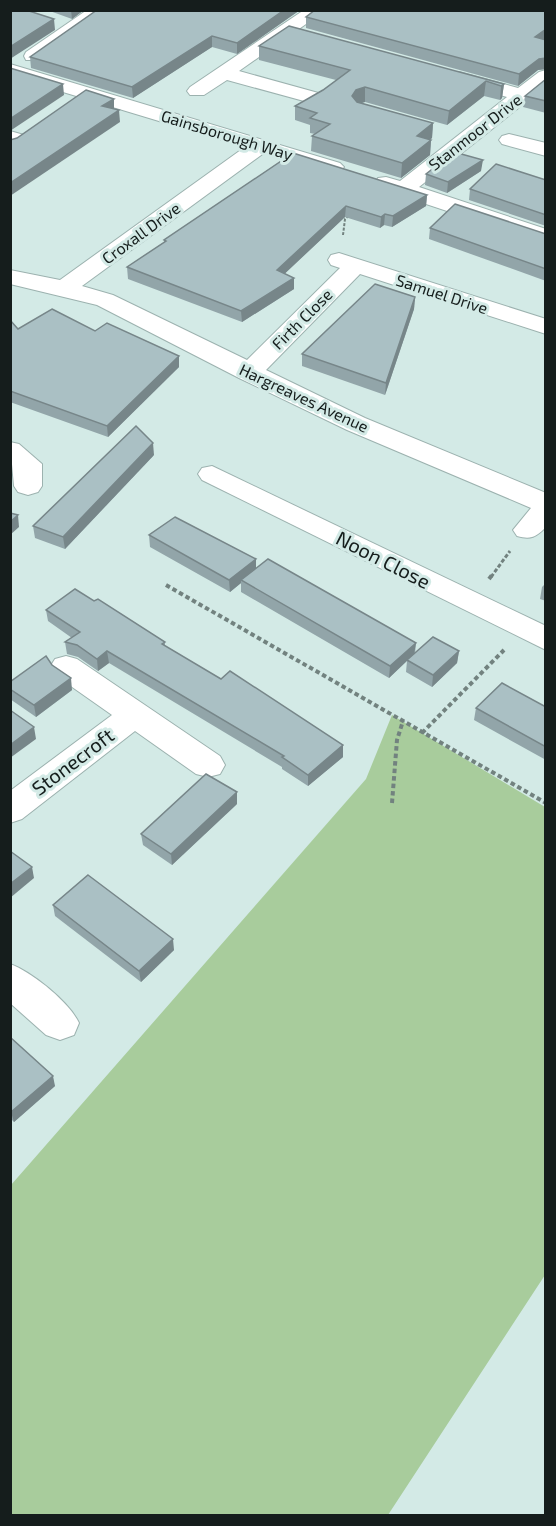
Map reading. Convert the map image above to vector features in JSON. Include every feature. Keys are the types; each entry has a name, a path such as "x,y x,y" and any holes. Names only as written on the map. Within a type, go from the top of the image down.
{"street":[{"path":"11,70 101,10"},
{"path":"197,91 287,32 316,10"},
{"path":"51,20 73,27"},
{"path":"287,32 309,38"},
{"name":"Gainsborough Way","path":"11,70 348,172"},
{"path":"224,74 315,99"},
{"path":"443,74 522,95"},
{"name":"Stanmoor Drive","path":"404,188 546,76"},
{"path":"66,106 86,92"},
{"path":"13,140 37,126"},
{"path":"443,133 466,139"},
{"name":"Croxall Drive","path":"64,288 261,145"},
{"path":"376,180 546,237"},
{"name":"Samuel Drive","path":"347,263 546,327"},
{"name":"Firth Close","path":"248,373 347,263"},
{"path":"10,276 64,288"},
{"name":"Hargreaves Avenue","path":"64,288 105,300 248,373 356,424 546,504"},
{"path":"10,450 28,464 28,486"},
{"name":"Noon Close","path":"215,480 535,634"},
{"path":"527,530 546,508"},
{"name":"Stonecroft","path":"66,667 208,765"},
{"name":"Stonecroft","path":"10,810 135,714"},
{"path":"10,980 60,1023"}],"path":[{"path":"347,263 345,219 376,180"},
{"path":"470,603 527,530"},
{"path":"166,585 546,803"},
{"path":"422,733 535,634"},
{"path":"392,803 397,740 403,721"}],"green space":[{"path":"392,715 545,807 545,1275 388,1515 11,1515 11,1185 366,779"}],"building":[{"path":"10,10 26,10 54,19 10,47"},
{"path":"97,10 284,10 237,43 212,36 132,87 30,57"},
{"path":"315,10 546,10 546,29 535,37 546,40 546,58 539,59 519,74 306,17"},
{"path":"289,26 504,84 501,86 486,81 449,111 365,87 356,90 352,96 357,102 433,123 417,136 431,140 402,163 312,136 330,124 310,118 317,113 295,106 323,90 350,70 259,46"},
{"path":"10,68 63,84 10,119"},
{"path":"546,79 546,101 525,96"},
{"path":"86,90 114,99 102,106 119,110 10,183 10,140 17,138"},
{"path":"454,152 483,160 448,182 426,174"},
{"path":"293,153 427,195 393,216 385,214 381,217 346,206 277,270 294,278 241,311 127,267 166,241 164,240"},
{"path":"496,164 546,180 546,215 470,189"},
{"path":"455,204 546,234 546,269 430,228"},
{"path":"375,284 415,297 386,383 302,354"},
{"path":"52,309 95,331 107,323 179,356 107,426 10,391 10,320 18,329"},
{"path":"136,426 153,443 63,537 33,526"},
{"path":"10,513 18,515 10,522"},
{"path":"175,517 256,559 229,580 149,535"},
{"path":"268,559 416,643 390,666 241,580"},
{"path":"75,589 94,601 98,599 165,642 162,644 221,679 230,671 343,745 308,775 282,757 284,756 107,651 97,659 77,645 65,642 80,632 46,610"},
{"path":"433,637 459,651 433,675 407,660"},
{"path":"46,656 52,665 71,678 34,705 10,689 10,682"},
{"path":"502,683 546,707 546,747 476,708"},
{"path":"10,710 34,727 10,745"},
{"path":"206,774 237,792 171,854 141,834"},
{"path":"10,851 32,867 10,884"},
{"path":"88,875 173,939 139,971 53,905"},
{"path":"10,1037 53,1076 11,1112 10,1111"}]}
